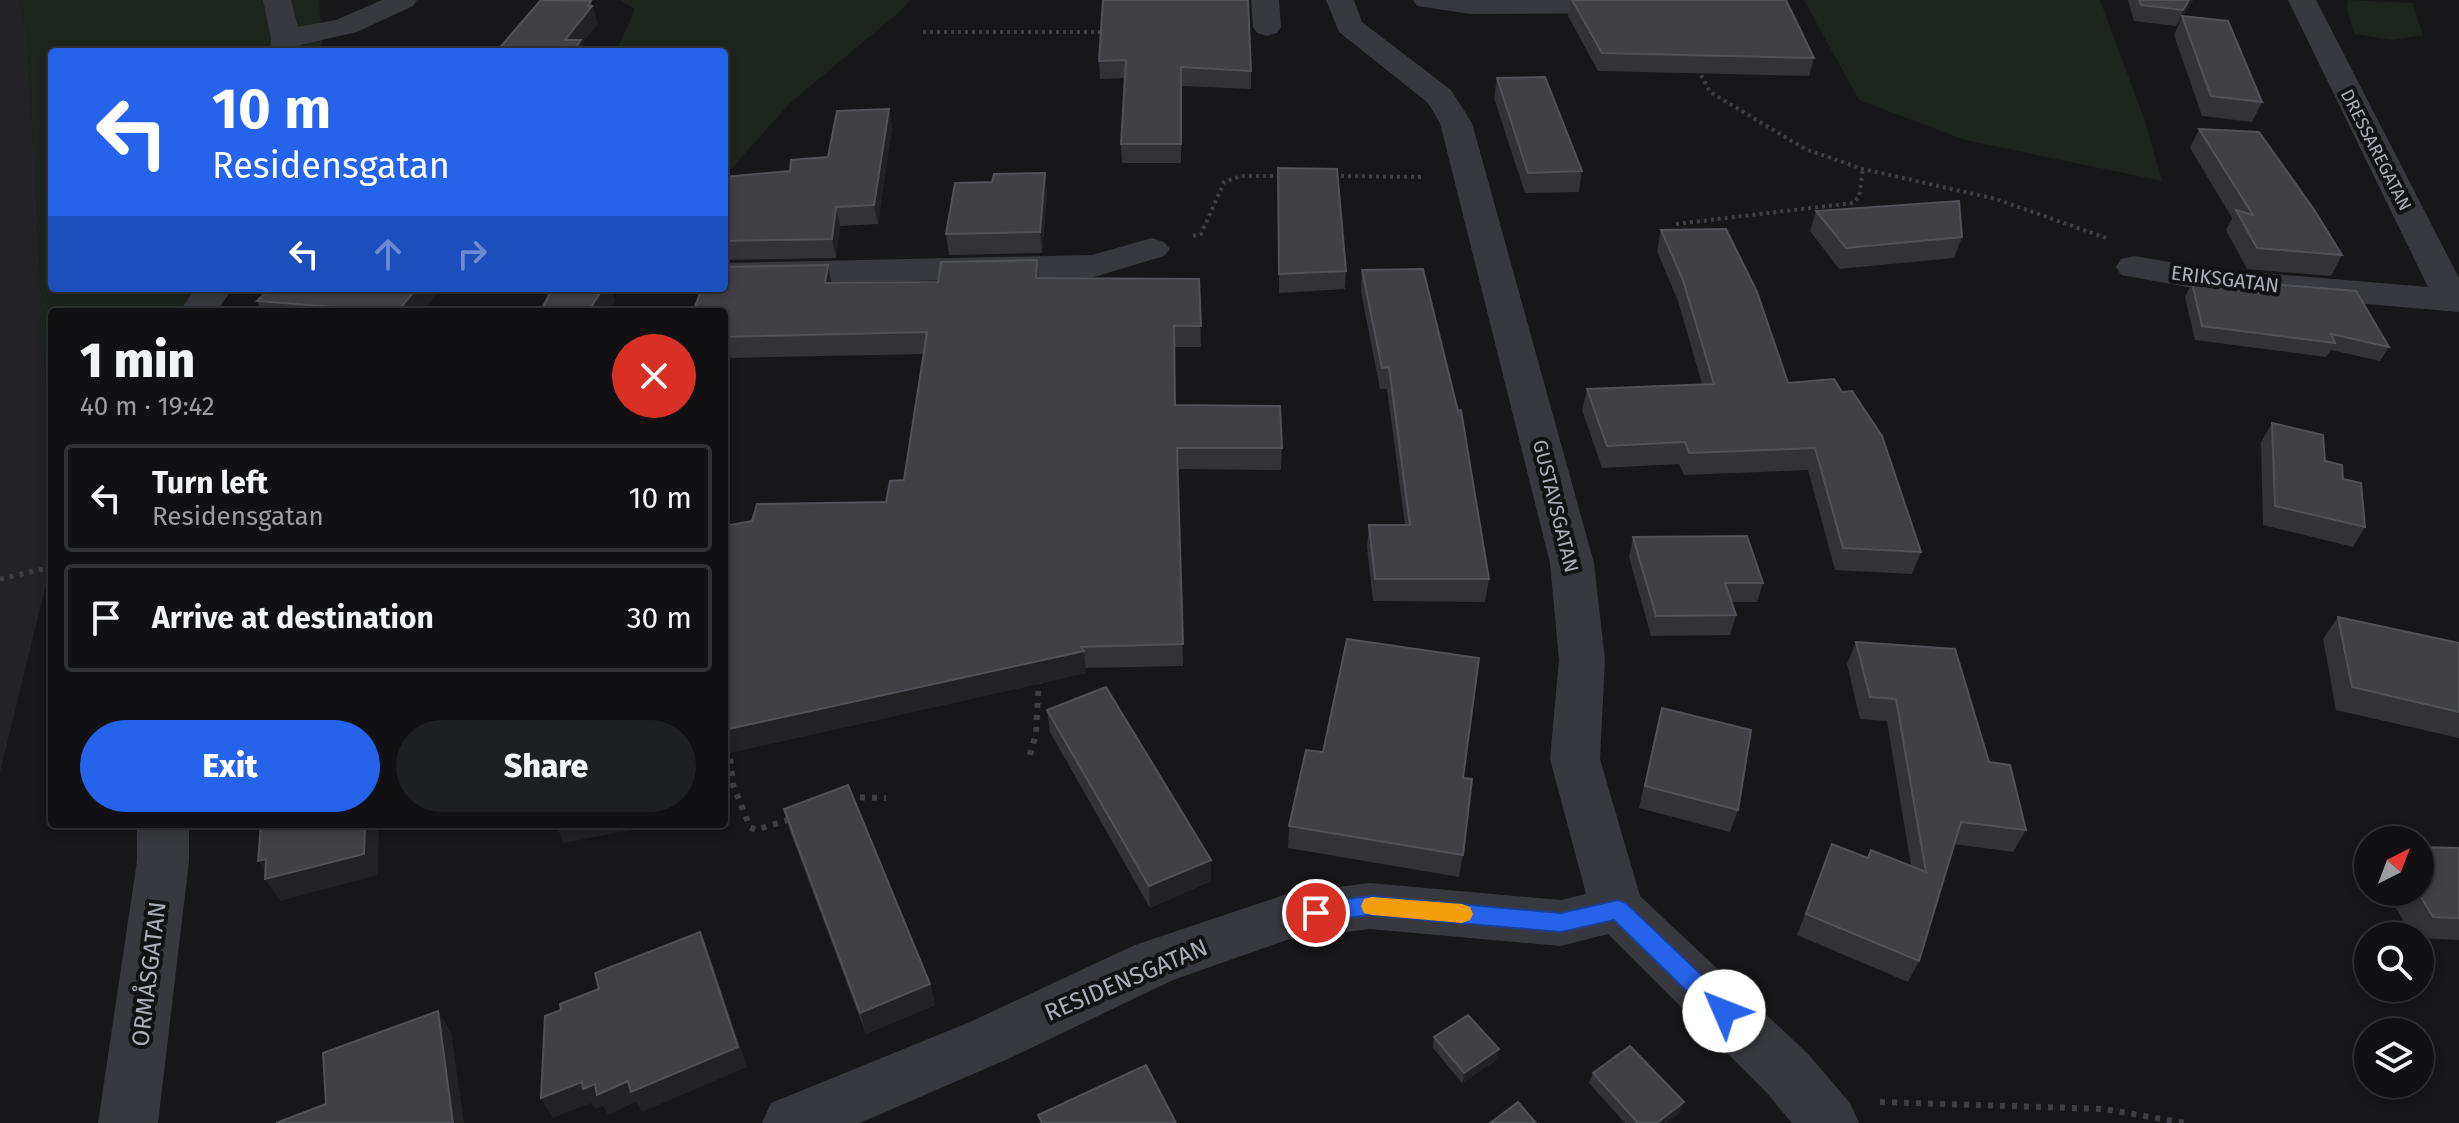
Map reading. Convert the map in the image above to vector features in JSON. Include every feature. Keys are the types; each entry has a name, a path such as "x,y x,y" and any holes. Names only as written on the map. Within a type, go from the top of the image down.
{"street":[{"path":"277,0 286,45 357,23 403,0"},
{"name":"GUSTAVSGATAN","path":"1340,0 1349,26 1440,97 1456,123 1572,563 1582,660 1575,759 1601,859 1618,909 1787,1073 1826,1119"},
{"path":"1427,0 1471,6 1652,5"},
{"name":"DRESSAREGATAN","path":"2302,0 2455,301"},
{"path":"728,274 1094,266 1152,249"},
{"name":"ERIKSGATAN","path":"2134,267 2204,279 2455,301"},
{"name":"ORMÅSGATAN","path":"128,1123 163,861 163,828"},
{"name":"RESIDENSGATAN","path":"792,1123 990,1040 1155,962 1290,916 1370,906 1561,923 1618,909"}],"path":[{"path":"1652,5 1670,18 1710,92 1805,149 1863,169 1996,199 2095,232 2115,241 2134,267"},
{"path":"923,32 1120,32"},
{"path":"1676,224 1853,203 1859,197 1863,169"},
{"path":"1152,249 1201,234 1224,182 1241,176 1287,176"},
{"path":"1332,176 1469,177"},
{"path":"0,579 48,568"},
{"path":"1030,755 1036,733 1039,663"},
{"path":"728,734 733,785 750,827 756,830 798,817"},
{"path":"841,800 855,795 886,798"},
{"path":"1826,1119 1878,1102 2104,1109 2185,1123"}],"shaded area":[{"path":"0,0 19,0 27,33 48,421 48,576 0,772"},
{"path":"19,0 319,0 322,42 321,48 48,48 48,292 228,292 220,308 48,308 47,405 27,33"},
{"path":"620,0 910,0 790,103 731,169 728,167 728,48 618,48 635,9"},
{"path":"1804,0 2100,0 2145,121 2162,181 1965,140 1859,100"},
{"path":"2348,0 2412,3 2423,35 2394,40 2354,34 2347,10"}],"building":[{"path":"541,0 591,1 588,6 592,6 565,40 581,40 575,48 499,48"},
{"path":"1103,0 1248,0 1251,71 1181,67 1181,144 1121,144 1126,60 1099,61"},
{"path":"1572,0 1786,0 1814,58 1602,53"},
{"path":"2139,0 2189,0 2183,10 2141,5"},
{"path":"2182,16 2228,21 2262,102 2211,96"},
{"path":"1545,77 1582,171 1528,173 1497,78"},
{"path":"889,109 874,205 836,207 832,239 728,241 728,177 790,171 791,160 828,157 837,111"},
{"path":"2199,129 2259,132 2342,255 2257,248 2236,210 2253,215"},
{"path":"1278,168 1337,169 1346,271 1279,274"},
{"path":"1045,173 1040,232 946,234 955,183 992,182 994,174"},
{"path":"1959,201 1962,237 1846,248 1816,211"},
{"path":"1726,229 1757,292 1788,383 1834,379 1842,392 1852,391 1882,436 1921,552 1843,548 1815,448 1689,453 1685,442 1607,446 1587,389 1714,384 1683,280 1661,230"},
{"path":"1037,260 1036,278 1199,279 1201,326 1174,326 1175,405 1280,406 1282,448 1177,448 1183,644 1081,647 1084,651 728,729 728,525 752,521 757,504 886,502 890,481 904,480 927,332 728,337 728,308 694,308 700,292 728,292 728,267 828,265 825,283 938,282 941,262"},
{"path":"1423,269 1458,411 1461,410 1489,579 1375,579 1369,525 1410,525 1389,367 1382,368 1362,270"},
{"path":"2192,283 2276,295 2270,284 2356,291 2389,347 2331,334 2335,343 2202,326"},
{"path":"266,292 414,292 400,308 346,308 257,301"},
{"path":"551,292 600,292 590,308 542,308"},
{"path":"2272,423 2323,435 2325,461 2342,465 2343,479 2361,483 2365,527 2275,506"},
{"path":"1747,536 1763,583 1725,583 1736,615 1656,616 1633,537"},
{"path":"2338,617 2459,643 2459,712 2352,687"},
{"path":"1347,639 1479,658 1463,778 1472,779 1463,855 1289,826 1306,750 1323,752"},
{"path":"1856,642 1955,649 1989,762 2010,765 2026,830 1961,822 1919,961 1806,914 1832,844 1868,858 1871,850 1926,872 1896,699 1870,697"},
{"path":"1106,687 1211,860 1149,886 1047,710"},
{"path":"1662,708 1751,730 1738,810 1645,786"},
{"path":"848,785 930,984 860,1013 784,809"},
{"path":"261,828 365,828 364,854 265,879 266,859 258,861"},
{"path":"2434,847 2459,848 2459,918 2433,917 2426,906 2434,906"},
{"path":"700,932 738,1047 631,1092 628,1081 597,1095 595,1084 583,1089 582,1082 541,1098 545,1016 561,1010 560,1004 599,989 595,973"},
{"path":"438,1011 453,1123 276,1123 326,1104 323,1053"},
{"path":"1468,1015 1499,1049 1464,1073 1434,1037"},
{"path":"1630,1046 1684,1102 1657,1123 1638,1123 1593,1073"},
{"path":"1146,1065 1176,1123 1042,1123 1038,1115"},
{"path":"1518,1102 1536,1123 1490,1123"}],"slow traffic":[{"path":"1372,906 1462,914"}],"route":[{"path":"1316,913 1370,906 1561,923 1618,909 1724,1011"}]}
